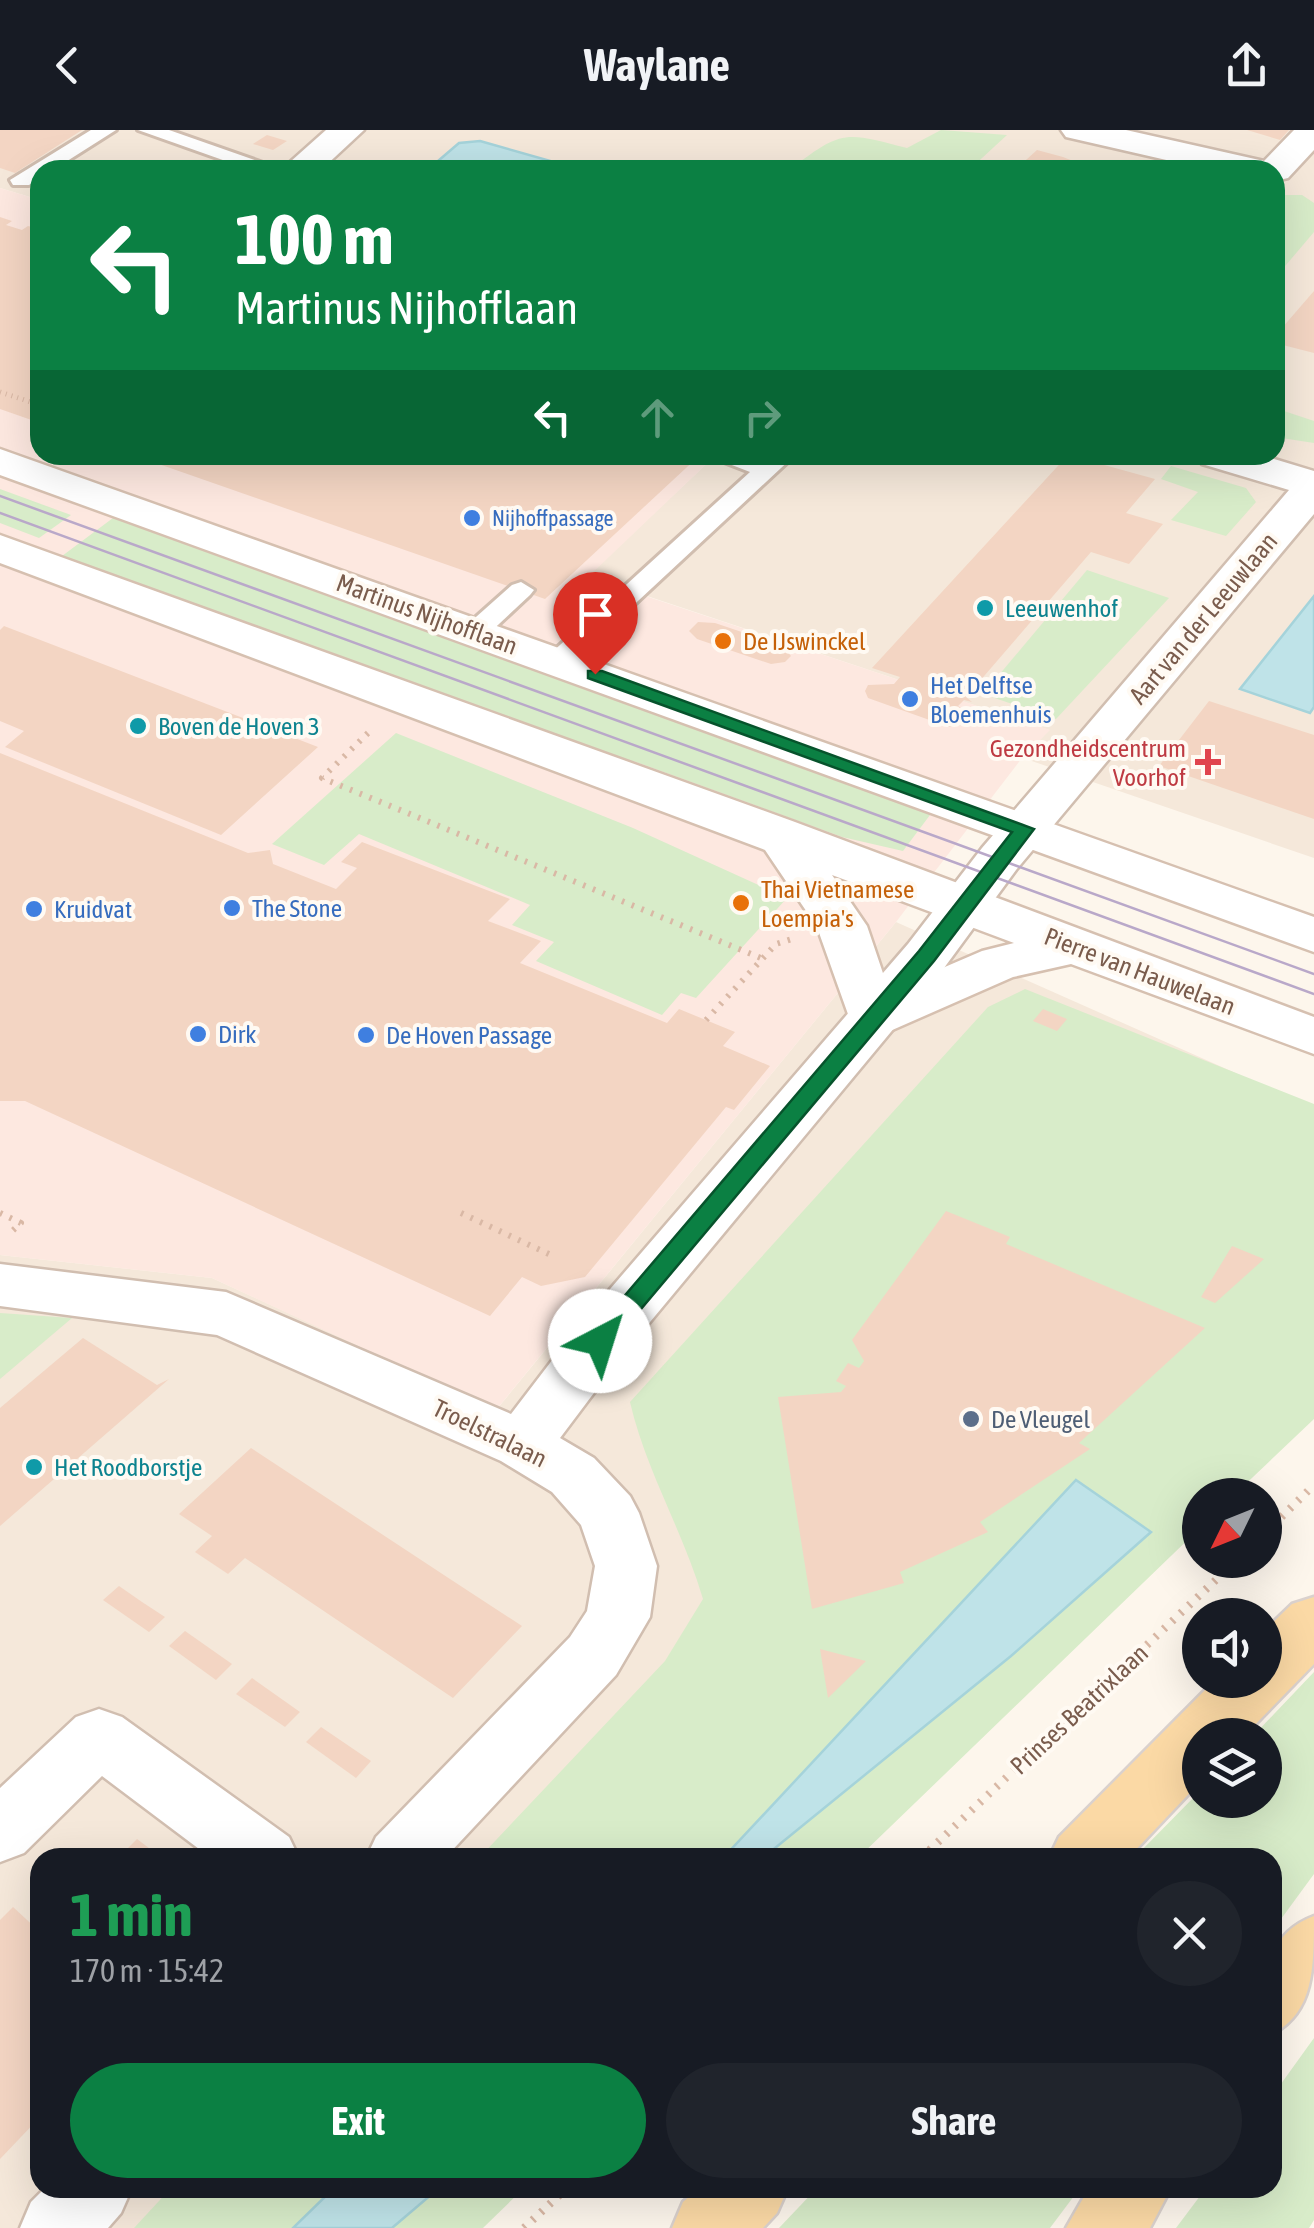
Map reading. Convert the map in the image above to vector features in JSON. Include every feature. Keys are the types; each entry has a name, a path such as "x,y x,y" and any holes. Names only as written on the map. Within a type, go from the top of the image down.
{"main road":[{"path":"1282,1655 1314,1622"},
{"path":"1221,1718 1240,1698"},
{"path":"1093,1848 1182,1757"},
{"path":"1282,1989 1314,1948"},
{"path":"710,2228 741,2198"},
{"path":"1104,2228 1126,2198"}],"street":[{"path":"311,160 347,130"},
{"path":"1078,130 1213,160"},
{"path":"1285,160 1314,130"},
{"name":"Martinus Nijhofflaan","path":"0,461 558,661 1011,844"},
{"path":"1248,465 1314,486"},
{"name":"Aart van der Leeuwlaan","path":"522,1444 600,1341 872,1019 1011,844 1314,486"},
{"path":"0,548 966,904"},
{"path":"778,834 842,926 872,1019 1000,963 1074,947"},
{"path":"1011,844 1200,894 1314,935"},
{"name":"Pierre van Hauwelaan","path":"966,904 1314,1036"},
{"name":"Troelstralaan","path":"0,1284 226,1314 522,1444 573,1474 608,1514 626,1566 618,1617 593,1656 410,1848"},
{"path":"0,1832 100,1737 251,1848"},
{"path":"58,2228 86,2198"}],"lane":[{"path":"56,160 106,130"},
{"path":"148,130 241,160"},
{"path":"22,180 30,175"},
{"path":"558,661 772,465"},
{"path":"476,631 521,590"}],"path":[{"path":"0,392 30,402"},
{"path":"350,725 369,732 322,778 761,958"},
{"path":"0,1212 21,1223 0,1242"},
{"path":"461,1213 553,1256"},
{"path":"1282,1516 1314,1485"},
{"name":"Prinses Beatrixlaan","path":"932,1848 1218,1578"},
{"path":"524,2228 556,2198"}],"shaded area":[{"path":"0,130 1314,130 1314,858 1023,758 1049,730 587,576 705,465 1285,465 1285,160 30,160 30,197 0,188"},
{"path":"0,188 30,197 30,465 706,465 588,577 1050,730 1022,758 896,922 496,1410 212,1278 0,1255"},
{"path":"896,922 1314,1108 644,1848 30,1848 30,2198 276,2198 244,2228 0,2228 0,1255 212,1278 497,1409"}],"green space":[{"path":"941,130 1007,135 980,160 803,160 844,138 907,148"},
{"path":"1285,195 1302,195 1314,203 1314,232 1285,266"},
{"path":"1285,411 1314,421 1314,443 1285,439"},
{"path":"1171,466 1246,488 1256,502 1226,536 1171,520 1198,492 1161,479"},
{"path":"0,489 71,515 39,538 0,523"},
{"path":"117,515 933,811 903,851 842,837 636,762 528,734 58,559"},
{"path":"1087,570 1169,598 1056,719 983,694"},
{"path":"396,733 633,828 787,898 696,998 681,993 662,1015 536,961 554,942 512,925 530,905 359,834 324,865 272,844"},
{"path":"1025,989 1314,1104 1314,1419 1252,1478 1182,1478 1182,1545 868,1848 775,1848 1011,1656 1150,1532 1076,1481 732,1848 488,1848 665,1661 703,1599 645,1452 630,1402 988,1007"},
{"path":"0,1313 72,1318 0,1379"},
{"path":"1314,1672 1314,1874 1282,1918 1282,1848 1144,1848 1182,1809 1182,1818 1282,1818 1282,1718 1270,1718"},
{"path":"1314,2038 1314,2220 1309,2228 1176,2228 1198,2198 1282,2198 1282,2082"},
{"path":"162,2198 324,2198 293,2228 134,2228"},
{"path":"427,2198 514,2198 483,2228 392,2228"},
{"path":"808,2198 1072,2198 1050,2228 779,2228"}],"water":[{"path":"480,141 547,160 439,160 459,143"},
{"path":"1314,596 1314,707 1310,713 1240,689"},
{"path":"1076,1480 1151,1532 1011,1656 775,1848 732,1848"},
{"path":"324,2198 427,2198 392,2228 293,2228"}],"building":[{"path":"0,130 82,130 15,173 0,168"},
{"path":"1247,130 1289,130 1280,140"},
{"path":"267,135 287,141 273,150 253,144"},
{"path":"1037,150 1070,160 1026,160"},
{"path":"0,217 12,221 6,225 22,230 30,226 30,420 0,409"},
{"path":"1314,291 1314,353 1285,346 1285,325"},
{"name":"Nijhoffpassage","path":"162,465 689,465 545,599"},
{"name":"Leeuwenhof","path":"1059,465 1104,465 1155,479 1126,513 1163,524 1129,564 1091,552 966,697 972,702 964,700 958,706 970,714 967,724 949,727 868,698 868,685 894,684 900,677 872,668"},
{"path":"698,622 715,623 783,646 791,656 785,662 771,664 697,639 689,631"},
{"name":"Boven de Hoven 3","path":"4,626 318,747 221,835 5,747 24,731 0,721 0,630"},
{"path":"1209,701 1314,735 1314,819 1159,766"},
{"name":"De Hoven Passage","path":"0,753 248,853 270,850 273,864 336,889 357,868 341,862 362,842 510,899 488,921 541,941 520,963 667,1023 679,1009 735,1032 723,1046 770,1066 734,1110 726,1107 585,1277 541,1286 522,1277 490,1316 25,1101 0,1101"},
{"path":"1043,1009 1067,1019 1057,1031 1033,1021"},
{"path":"946,1211 1010,1237 1006,1244 1205,1328 1079,1443 1090,1449 980,1522 988,1532 900,1572 904,1583 812,1609 778,1397 841,1392 846,1386 836,1381 848,1363 859,1368 864,1361 852,1340"},
{"path":"1232,1246 1264,1259 1215,1303 1201,1297"},
{"name":"Het Roodborstje","path":"83,1338 157,1385 169,1379 0,1526 0,1408"},
{"path":"251,1448 522,1626 453,1698 245,1558 228,1574 195,1552 212,1536 179,1514"},
{"path":"119,1586 165,1617 149,1632 103,1600"},
{"path":"185,1631 232,1664 216,1680 169,1646"},
{"path":"820,1649 866,1661 828,1698"},
{"path":"252,1678 300,1712 285,1727 236,1694"},
{"path":"321,1727 371,1761 356,1778 306,1742"},
{"path":"137,1839 149,1848 128,1848"},
{"path":"13,1907 30,1923 30,2128 0,2159 0,1920"}],"tram line":[{"path":"0,496 1314,974"},
{"path":"0,513 1314,994"}],"place":[{"name":"Nijhoffpassage","path":"472,518"},
{"name":"Leeuwenhof","path":"985,608"},
{"name":"De IJswinckel","path":"723,641"},
{"name":"Het Delftse Bloemenhuis","path":"910,699"},
{"name":"Boven de Hoven 3","path":"138,726"},
{"name":"Gezondheidscentrum Voorhof","path":"1208,762"},
{"name":"Thai Vietnamese Loempia's","path":"741,903"},
{"name":"The Stone","path":"232,908"},
{"name":"Kruidvat","path":"34,909"},
{"name":"Dirk","path":"198,1034"},
{"name":"De Hoven Passage","path":"366,1035"},
{"name":"De Vleugel","path":"971,1419"},
{"name":"Het Roodborstje","path":"34,1467"}],"route":[{"path":"595,674 1024,829 926,956 600,1341"}]}
